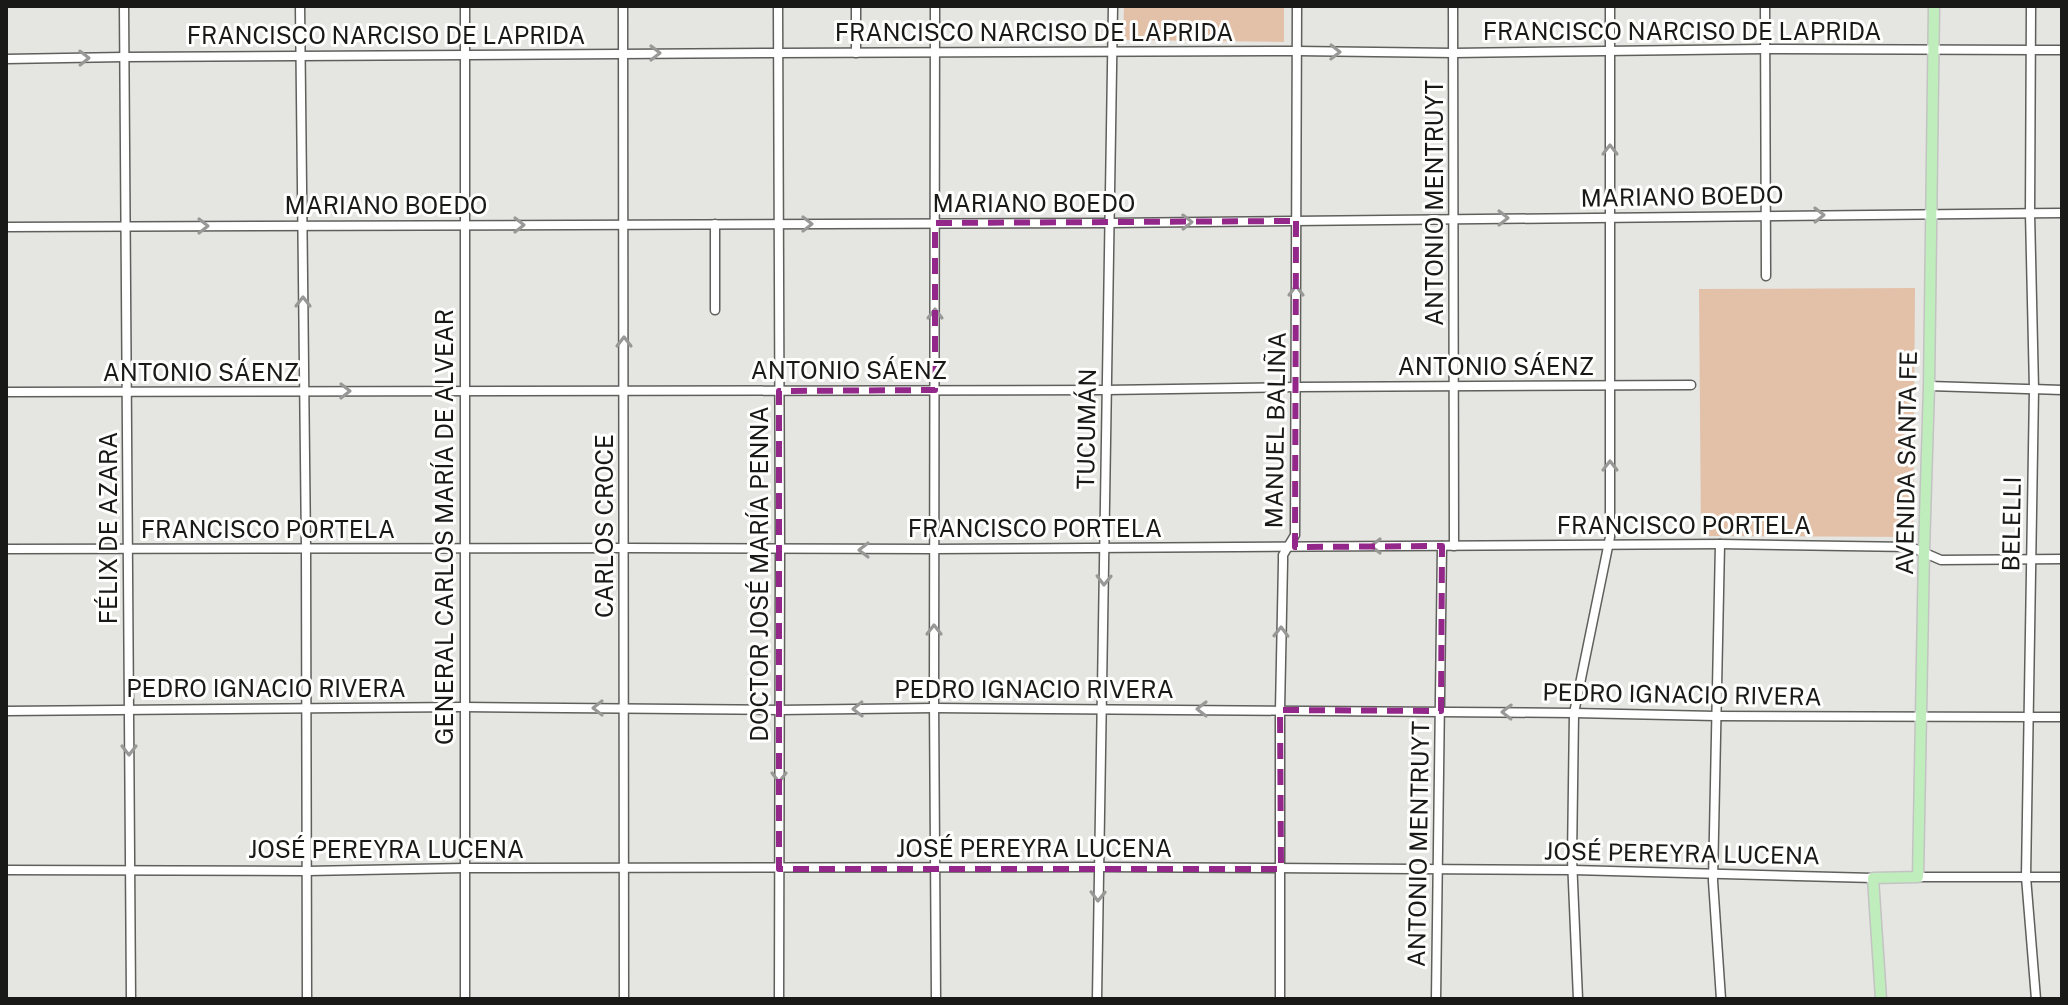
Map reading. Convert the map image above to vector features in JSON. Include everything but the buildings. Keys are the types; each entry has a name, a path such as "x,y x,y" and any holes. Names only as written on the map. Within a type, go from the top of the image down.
{"main road":[{"name":"AVENIDA SANTA FE","path":"1918,877 1934,6"},
{"name":"JOSÉ PEREYRA LUCENA","path":"1873,878 1918,877"},
{"path":"1873,878 1881,999"}],"street":[{"name":"FÉLIX DE AZARA","path":"124,6 131,999"},
{"path":"300,6 307,999"},
{"name":"GENERAL CARLOS MARÍA DE ALVEAR","path":"465,6 465,999"},
{"name":"CARLOS CROCE","path":"623,6 624,999"},
{"name":"DOCTOR JOSÉ MARÍA PENNA","path":"778,6 779,999"},
{"path":"856,6 856,53"},
{"path":"935,6 936,999"},
{"name":"TUCUMÁN","path":"1097,999 1113,6"},
{"name":"MANUEL BALIÑA","path":"1280,999 1283,562 1295,535 1297,6"},
{"name":"ANTONIO MENTRUYT","path":"1453,6 1454,546"},
{"path":"1578,999 1573,870 1574,713 1609,544 1610,6"},
{"path":"1765,6 1766,276"},
{"name":"BELELLI","path":"2031,6 2030,213 2034,389 2026,877 2036,999"},
{"name":"FRANCISCO NARCISO DE LAPRIDA","path":"6,59 623,53 2062,50"},
{"name":"MARIANO BOEDO","path":"6,227 1109,223 2062,213"},
{"path":"715,224 715,310"},
{"name":"ANTONIO SÁENZ","path":"6,392 1106,390 1691,385"},
{"path":"1929,386 2062,390"},
{"path":"1720,544 1713,874 1721,999"},
{"name":"FRANCISCO PORTELA","path":"6,549 780,550 1720,544 1911,547 1941,560 2062,559"},
{"name":"ANTONIO MENTRUYT","path":"1436,999 1442,546"},
{"name":"PEDRO IGNACIO RIVERA","path":"6,711 463,707 934,708 2062,717"},
{"name":"JOSÉ PEREYRA LUCENA","path":"6,870 1098,867 1573,870 1873,878"},
{"name":"JOSÉ PEREYRA LUCENA","path":"1918,877 2062,877"}],"highlighted area":[{"path":"1296,221 1295,547 1442,546 1441,711 1280,710 1281,869 779,869 779,391 935,390 935,223"}],"shaded area":[{"path":"1124,6 1284,6 1284,42 1123,40"},
{"path":"1915,288 1913,537 1701,536 1699,289"}]}
